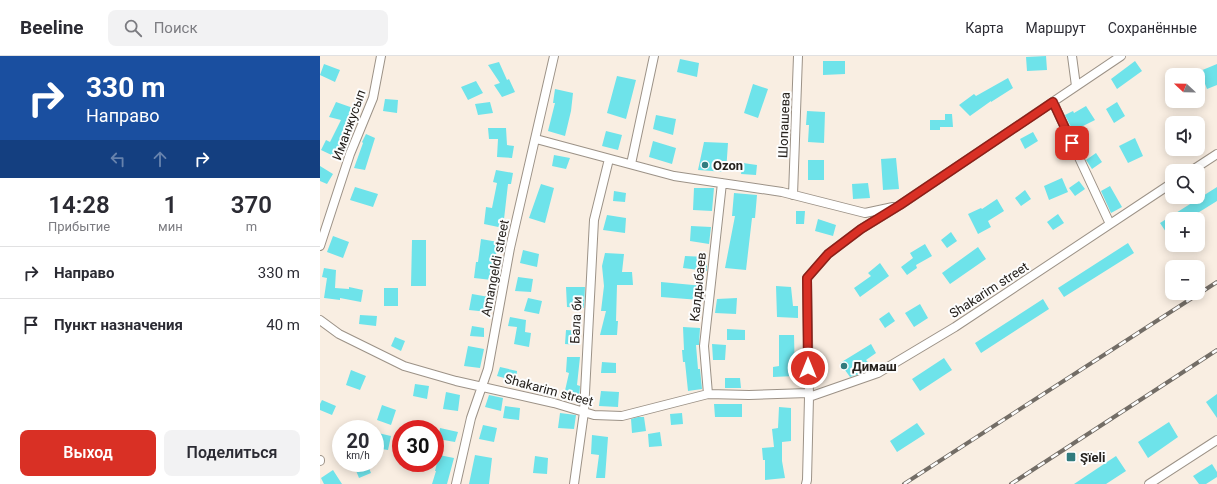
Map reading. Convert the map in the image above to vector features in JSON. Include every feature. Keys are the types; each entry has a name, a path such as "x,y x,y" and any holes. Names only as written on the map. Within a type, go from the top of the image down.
{"street":[{"name":"Иманжусып","path":"320,246 350,154 373,98 381,56"},
{"name":"Amangeldi street","path":"456,484 471,418 488,369 510,248 554,56"},
{"path":"631,164 654,56"},
{"name":"Шопашева","path":"793,195 798,56"},
{"path":"1072,56 1076,86"},
{"path":"806,484 808,480 807,278 828,254 861,229 900,205 1121,56"},
{"path":"1053,102 1110,224"},
{"path":"536,139 674,176 793,195 866,213 900,205"},
{"path":"1202,164 1217,154"},
{"name":"Бала би","path":"574,484 584,412 594,220 609,158"},
{"name":"Калдыбаев","path":"708,394 704,346 722,183"},
{"name":"Shakarim street","path":"320,320 339,334 404,366 456,381 554,403 594,415 622,416 708,394 808,395 878,373 955,326 1165,188"},
{"path":"1149,484 1217,440"}],"building":[{"path":"1046,56 1047,70 1027,71 1026,57"},
{"path":"680,59 699,63 697,77 677,72"},
{"path":"823,61 845,61 845,74 823,75"},
{"path":"1135,61 1142,71 1117,89 1111,79"},
{"path":"499,62 507,80 509,79 515,92 502,97 494,85 500,83 488,65"},
{"path":"324,64 340,70 335,82 320,75"},
{"path":"1217,64 1217,85 1207,89 1205,84 1205,69"},
{"path":"617,76 636,80 626,119 607,113"},
{"path":"1008,78 1013,88 970,116 959,105 974,94 976,96"},
{"path":"476,81 483,93 468,100 461,87"},
{"path":"753,84 768,89 758,118 744,113"},
{"path":"555,89 573,93 571,111 565,136 548,131 555,103 553,103"},
{"path":"385,99 398,100 397,113 383,111"},
{"path":"336,102 356,109 348,129 352,131 340,159 321,150 326,140 330,142 341,120 329,117"},
{"path":"490,102 493,113 478,115 475,104"},
{"path":"1117,102 1125,116 1114,123 1106,109"},
{"path":"1086,106 1095,120 1073,131 1065,115 1073,111 1074,113"},
{"path":"807,111 825,112 824,143 808,142 809,125 806,125"},
{"path":"945,114 952,114 953,127 940,127 940,130 930,130 930,120 945,120"},
{"path":"656,115 676,119 673,135 653,129"},
{"path":"488,128 506,128 507,145 514,146 512,158 497,157 498,139 489,139"},
{"path":"606,131 622,135 618,150 602,146"},
{"path":"1033,132 1038,141 1025,149 1020,139"},
{"path":"366,134 375,138 365,170 354,168 363,143 362,142"},
{"path":"1135,138 1143,156 1128,163 1119,146"},
{"path":"653,141 676,148 672,164 649,157"},
{"path":"704,142 728,143 726,172 698,170"},
{"path":"1096,153 1102,162 1092,169 1086,160"},
{"path":"554,155 570,158 566,169 552,166"},
{"path":"896,158 899,189 883,190 881,159"},
{"path":"808,160 824,160 824,180 808,180"},
{"path":"743,163 757,165 756,175 741,174"},
{"path":"320,166 333,174 327,184 320,181"},
{"path":"496,170 513,173 511,184 508,184 503,228 484,224 486,207 492,208 497,183 493,182"},
{"path":"1062,178 1068,192 1049,200 1044,186"},
{"path":"1079,181 1085,189 1075,196 1069,188"},
{"path":"868,183 870,198 853,199 852,184"},
{"path":"541,184 554,188 545,223 529,218"},
{"path":"1110,186 1122,207 1111,213 1101,191"},
{"path":"355,187 378,194 373,207 350,200"},
{"path":"1217,187 1217,201 1199,212 1177,212 1190,204 1205,204 1205,195"},
{"path":"694,188 714,188 712,211 693,210"},
{"path":"1025,190 1031,199 1021,206 1015,198"},
{"path":"614,191 626,193 625,202 613,201"},
{"path":"734,193 757,195 755,218 752,218 746,270 725,268 735,216 732,216"},
{"path":"997,199 1004,211 988,221 991,227 978,234 968,214 981,208 982,209"},
{"path":"796,211 805,211 804,224 796,224"},
{"path":"1058,214 1064,223 1053,230 1047,222"},
{"path":"607,215 626,218 625,233 603,230"},
{"path":"818,219 836,225 833,236 815,231"},
{"path":"1165,220 1165,230 1160,223"},
{"path":"691,226 711,227 709,244 690,241"},
{"path":"951,232 957,241 947,248 941,240"},
{"path":"333,236 349,242 343,258 327,252"},
{"path":"481,239 498,242 492,280 474,278"},
{"path":"412,240 426,240 426,286 411,286"},
{"path":"1128,243 1134,253 1064,297 1058,288"},
{"path":"925,244 932,256 916,265 917,268 907,275 901,267 913,258 910,253"},
{"path":"978,247 986,259 950,284 942,273"},
{"path":"523,250 539,254 537,267 520,263"},
{"path":"605,253 624,254 622,272 632,272 633,285 617,285 617,335 600,335 606,311 601,311 604,286 602,266"},
{"path":"685,256 707,257 707,271 683,268"},
{"path":"880,263 889,276 860,297 854,288 871,276 868,273"},
{"path":"324,268 336,270 335,288 349,289 349,287 363,290 361,302 340,298 340,300 324,298 327,278 322,277"},
{"path":"518,277 533,279 531,292 515,291"},
{"path":"661,282 704,286 700,300 661,297"},
{"path":"776,286 791,287 793,306 798,306 798,318 777,317"},
{"path":"566,287 585,287 584,308 567,307"},
{"path":"384,288 398,288 398,306 384,306"},
{"path":"472,294 489,297 488,312 469,310"},
{"path":"528,298 542,301 539,314 524,311"},
{"path":"737,298 736,314 715,313 717,299"},
{"path":"1043,299 1049,309 981,353 975,343"},
{"path":"920,304 928,318 914,327 905,313"},
{"path":"889,312 895,321 885,328 879,319"},
{"path":"360,315 377,316 376,326 359,324"},
{"path":"510,317 526,320 525,332 531,333 529,347 514,344 517,327 508,326"},
{"path":"472,326 484,328 484,337 470,336"},
{"path":"683,327 700,328 699,345 696,345 698,369 700,369 702,389 688,391 685,362 683,362 682,350 684,350"},
{"path":"727,329 745,330 745,340 727,340"},
{"path":"566,330 580,331 580,345 565,344"},
{"path":"779,335 794,335 795,376 773,377 773,367 779,366"},
{"path":"395,337 405,341 401,351 391,346"},
{"path":"712,344 726,345 725,360 713,360"},
{"path":"871,344 876,353 866,360 872,367 862,373 850,377 840,363"},
{"path":"468,346 484,349 480,368 464,366"},
{"path":"567,357 580,357 577,385 580,386 579,399 564,395 569,373 566,372"},
{"path":"944,358 952,370 920,391 912,379"},
{"path":"602,362 616,363 616,373 601,373"},
{"path":"500,367 517,371 516,381 497,376"},
{"path":"351,370 366,376 360,390 346,385"},
{"path":"725,378 740,378 741,388 725,388"},
{"path":"415,384 429,386 427,399 413,396"},
{"path":"601,391 619,392 618,407 599,406"},
{"path":"446,392 460,395 458,411 443,409"},
{"path":"1217,394 1217,418 1206,402"},
{"path":"489,395 503,398 501,411 485,407"},
{"path":"322,400 336,406 332,415 320,410"},
{"path":"714,404 742,404 742,417 715,417"},
{"path":"382,405 396,410 391,425 384,422 384,420 377,420"},
{"path":"505,406 520,408 519,420 503,418"},
{"path":"779,407 791,408 791,441 782,442 782,461 785,478 765,480 765,460 763,460 762,448 774,447 772,429 778,428"},
{"path":"560,413 576,415 574,429 558,428"},
{"path":"682,413 683,424 671,425 670,414"},
{"path":"644,417 646,431 632,433 631,419"},
{"path":"1169,422 1178,437 1148,458 1138,442"},
{"path":"917,423 925,434 897,452 890,441"},
{"path":"483,425 497,428 494,442 479,439"},
{"path":"444,429 458,432 455,442 444,440"},
{"path":"660,432 662,446 649,447 648,434"},
{"path":"384,434 391,436 388,450 384,449"},
{"path":"592,435 608,437 605,478 596,478 599,455 591,454"},
{"path":"475,455 492,458 489,484 469,484"},
{"path":"444,456 454,458 447,484 432,484 436,472 444,472"},
{"path":"535,456 548,458 547,474 533,473"},
{"name":"Şïeli","path":"1116,456 1126,471 1106,484 1074,484"},
{"path":"1212,464 1217,472 1217,477 1206,484 1199,484 1193,476"},
{"path":"332,471 342,484 324,484 321,478"},
{"path":"357,472 371,472 371,473 359,478"}],"railway":[{"path":"904,484 1217,282"},
{"path":"1011,484 1217,350"}],"place":[{"name":"Ozon","path":"705,165"},
{"name":"Димаш","path":"844,366"},
{"name":"Şïeli","path":"1071,457"}],"route":[{"path":"808,368 807,278 828,254 861,229 900,205 1053,102 1072,143"}]}
